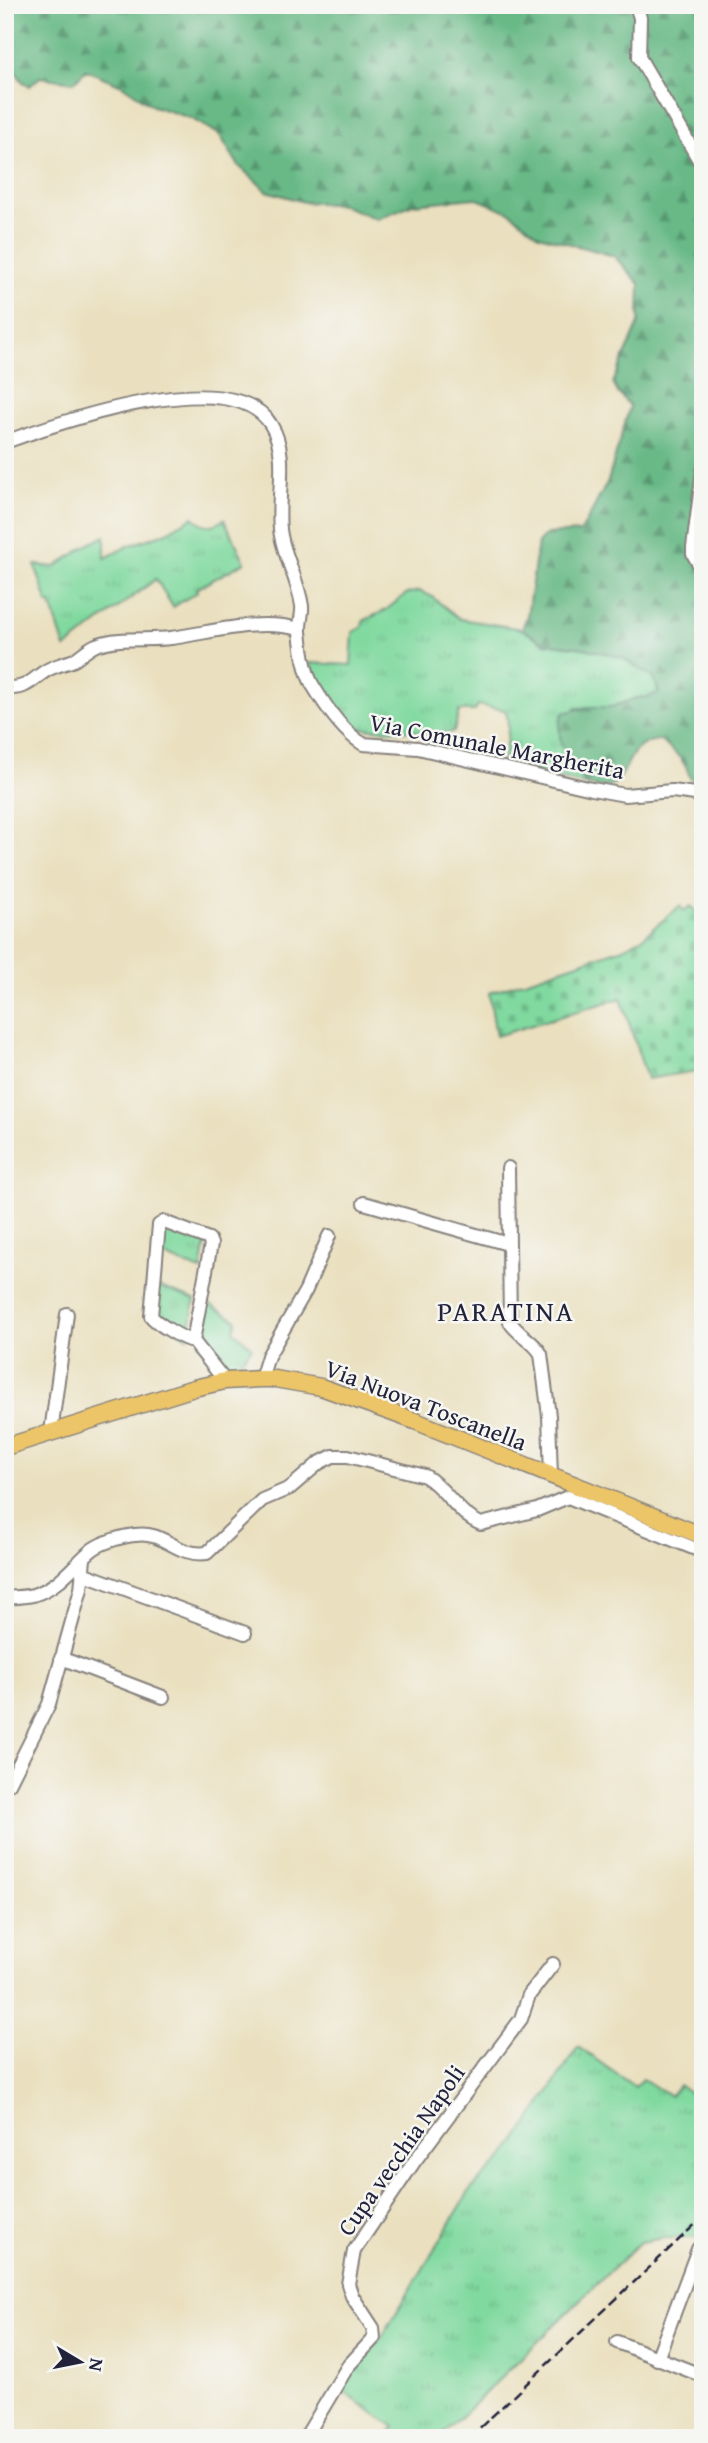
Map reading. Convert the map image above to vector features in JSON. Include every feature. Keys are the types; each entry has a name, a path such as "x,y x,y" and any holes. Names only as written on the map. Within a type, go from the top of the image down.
{"main road":[{"name":"Via Nuova Toscanella","path":"5,1447 225,1381 261,1379 297,1382 339,1393 415,1421 703,1536"}],"street":[{"path":"636,5 640,18 639,57 703,167"},
{"name":"Via Comunale Margherita","path":"5,442 82,416 192,395 239,400 257,410 269,422 277,437 281,461 280,528 298,582 302,609 300,629 312,682 344,727 363,744 418,748 614,793 672,791 703,795"},
{"path":"703,470 693,548 693,554 703,571"},
{"path":"11,688 29,685 44,672 71,661 86,650 113,640 172,638 256,625 284,625 300,629"},
{"path":"508,1168 510,1322 541,1354 549,1416 551,1477"},
{"path":"364,1203 508,1244"},
{"path":"193,1341 211,1250 209,1239 164,1222 161,1223 151,1316 184,1339 193,1341 225,1381"},
{"path":"261,1379 268,1356 306,1290 329,1236"},
{"path":"51,1432 67,1314"},
{"path":"5,1598 31,1595 46,1589 60,1581 94,1548 135,1535 156,1536 186,1553 207,1553 262,1500 290,1488 327,1458 340,1455 425,1476 434,1481 459,1510 481,1524 537,1510 568,1497 703,1552"},
{"path":"5,1782 9,1784 49,1704 80,1589 84,1559"},
{"path":"82,1573 245,1633"},
{"path":"61,1658 163,1697"},
{"name":"Cupa vecchia Napoli","path":"305,2438 348,2366 374,2338 373,2328 352,2296 348,2284 354,2251 414,2161 522,2019 528,1995 553,1964"},
{"path":"657,2359 688,2270 698,2249 703,2247"},
{"path":"617,2342 703,2376"}],"green space":[{"path":"5,5 703,5 703,787 690,778 682,760 659,740 638,748 614,784 603,787 588,785 564,752 560,733 563,713 587,707 612,707 659,693 654,678 621,657 584,648 545,643 522,629 527,616 538,543 547,534 581,532 608,481 630,406 613,383 639,323 640,284 614,256 539,235 510,212 475,198 413,204 377,219 342,205 304,202 267,191 239,166 219,134 190,118 153,106 122,85 86,70 74,82 40,77 30,86 23,82 5,57"},
{"path":"193,517 208,525 224,519 245,562 196,589 197,592 173,607 156,579 65,648 35,565 55,567 105,536 105,558 128,546 165,533"},
{"path":"419,591 431,596 460,619 522,629 545,643 584,648 621,657 654,678 659,693 612,707 575,708 566,741 567,757 588,785 502,765 508,730 505,710 478,705 475,711 459,711 454,731 448,733 352,728 339,716 327,698 310,663 351,665 353,632 362,627 363,621 386,610 406,594"},
{"path":"680,906 684,911 691,906 703,918 703,1070 647,1079 621,998 496,1036 489,993 623,948 641,939"},
{"path":"163,1226 206,1243 201,1271 159,1254"},
{"path":"157,1286 195,1300 188,1337 154,1317"},
{"path":"207,1303 237,1320 234,1331 252,1347 232,1371 225,1372 199,1343"},
{"path":"578,2047 635,2087 643,2079 670,2096 679,2085 703,2102 703,2238 664,2238 640,2242 439,2438 386,2438 395,2427 340,2390 359,2362 382,2337 469,2192 507,2153"}],"railway":[{"path":"469,2438 703,2217"}],"district":[{"name":"PARATINA","path":"506,1310"}]}
